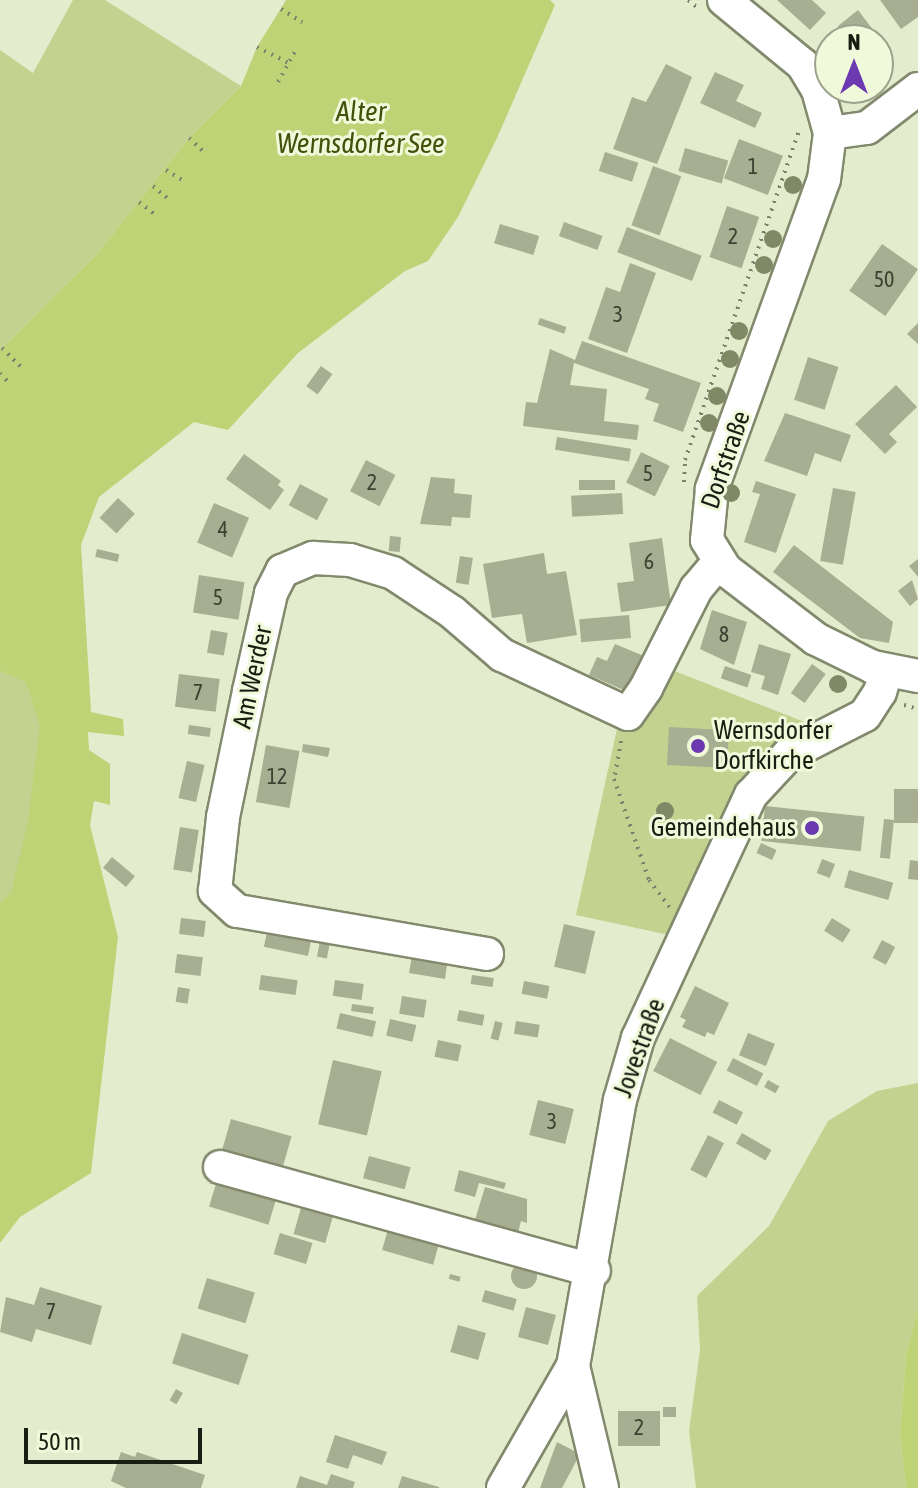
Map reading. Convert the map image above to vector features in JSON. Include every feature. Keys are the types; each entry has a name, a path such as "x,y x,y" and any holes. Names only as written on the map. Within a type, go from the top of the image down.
{"street":[{"name":"Dorfstraße","path":"719,562 707,540 707,506 824,179 830,133 818,90 803,65 724,0"},
{"path":"830,133 867,128 918,89"},
{"name":"Am Werder","path":"487,954 237,911 215,891 223,817 249,691 271,593 282,571 313,558 350,560 393,573 452,612 502,655 628,714"},
{"path":"628,714 646,688 696,589 719,562 816,639 886,672 918,676"},
{"name":"Jovestraße","path":"503,1488 573,1366 594,1271 620,1100 638,1038 686,932 751,795 768,770 865,715 880,692 886,672"},
{"path":"220,1167 594,1271"},
{"path":"573,1366 602,1488"}],"path":[{"path":"281,9 302,22"},
{"path":"257,47 289,63"},
{"path":"278,82 296,50"},
{"path":"189,138 206,154"},
{"path":"166,170 185,182"},
{"path":"153,186 171,201"},
{"path":"139,202 157,216"},
{"path":"2,348 21,367"},
{"path":"0,373 8,382"},
{"path":"628,714 614,779 649,880 686,932"}],"shaded area":[{"path":"73,0 105,0 241,86 189,138 96,255 0,350 0,50 33,73"},
{"path":"0,603 53,649 0,1108"},
{"path":"667,668 817,727 762,758 741,790 669,935 576,915 619,720"},
{"path":"918,1083 918,1309 906,1355 900,1434 906,1488 696,1488 689,1431 700,1350 697,1296 769,1226 828,1121 877,1091"}],"water":[{"name":"Alter Wernsdorfer See","path":"286,0 550,0 555,5 497,138 458,217 428,261 405,271 298,353 228,430 194,422 99,497 81,545 91,712 123,719 124,736 88,732 89,750 110,764 110,805 94,801 90,825 118,937 91,1173 20,1217 0,1243 0,903 11,893 28,822 40,726 26,682 0,671 0,350 96,255 189,138 241,86 257,47"},
{"path":"918,1309 918,1488 906,1488 900,1434 906,1355"}],"building":[{"path":"777,0 812,0 826,13 810,30"},
{"path":"880,0 918,0 918,17 901,29"},
{"path":"858,10 869,24 840,24"},
{"path":"666,64 692,77 657,164 613,149 632,97 646,102"},
{"path":"715,72 744,85 736,101 762,113 755,128 700,103"},
{"path":"739,139 783,156 768,195 724,178"},
{"path":"685,148 728,160 722,183 678,171"},
{"path":"605,152 638,163 632,182 599,171"},
{"path":"653,166 681,176 660,235 631,225"},
{"path":"727,206 759,217 742,268 709,257"},
{"path":"564,222 603,236 597,250 559,236"},
{"path":"500,224 539,236 533,255 494,243"},
{"path":"627,227 702,256 692,281 617,252"},
{"path":"882,244 918,269 885,316 849,291"},
{"path":"630,263 656,273 627,353 588,339 606,287 620,292"},
{"path":"540,318 566,327 564,334 538,325"},
{"path":"918,323 918,344 907,334"},
{"path":"582,341 701,383 683,432 653,421 659,404 645,399 649,389 574,363 570,385 607,389 604,421 639,425 637,440 523,426 526,402 537,403 550,349 575,360"},
{"path":"808,357 838,367 825,410 794,400"},
{"path":"321,366 332,374 318,394 306,386"},
{"path":"896,385 917,407 889,434 897,442 885,454 855,424"},
{"path":"785,413 851,435 841,462 815,453 807,476 764,461"},
{"path":"557,437 631,449 629,462 555,450"},
{"path":"641,452 670,466 655,497 626,483"},
{"path":"244,454 281,481 278,485 284,490 270,510 226,479"},
{"path":"366,460 395,475 380,506 350,491"},
{"path":"431,477 455,479 454,493 472,495 470,518 452,517 451,526 420,524"},
{"path":"579,480 615,480 615,490 579,490"},
{"path":"756,481 796,494 776,553 744,542 760,494 752,492"},
{"path":"300,484 328,499 317,520 289,505"},
{"path":"833,488 856,492 843,565 820,561"},
{"path":"622,493 623,514 572,517 571,496"},
{"path":"118,498 135,514 116,533 100,518"},
{"path":"214,503 249,518 232,557 197,543"},
{"path":"390,536 401,537 400,552 389,551"},
{"path":"662,538 671,605 621,612 617,583 634,581 629,543"},
{"path":"794,545 893,622 889,643 860,638 773,572"},
{"path":"97,549 119,554 118,562 95,557"},
{"path":"544,553 547,574 566,571 577,635 527,643 522,614 492,618 483,564"},
{"path":"460,556 473,558 469,585 456,583"},
{"path":"918,559 918,577 909,566"},
{"path":"199,575 244,582 238,620 193,613"},
{"path":"912,580 918,599 910,606 898,591"},
{"path":"712,610 747,622 734,665 700,649"},
{"path":"629,615 631,638 581,642 579,619"},
{"path":"211,630 228,633 224,656 207,653"},
{"path":"615,644 644,656 628,692 589,675 597,657 607,661"},
{"path":"759,644 791,654 778,695 761,689 765,676 751,672"},
{"path":"812,664 826,674 805,703 791,693"},
{"path":"725,666 751,675 747,687 721,678"},
{"path":"179,674 220,679 216,712 175,707"},
{"path":"189,725 211,728 210,737 188,734"},
{"name":"Wernsdorfer Dorfkirche","path":"669,727 729,730 727,768 667,765"},
{"path":"303,744 330,748 328,757 302,752"},
{"path":"266,745 299,751 289,808 256,802"},
{"path":"187,761 205,765 196,802 178,798"},
{"path":"894,789 918,789 918,823 894,823"},
{"name":"Gemeindehaus","path":"765,806 864,816 861,851 761,841"},
{"path":"884,819 894,820 890,859 880,858"},
{"path":"180,827 199,830 192,872 173,869"},
{"path":"761,843 777,850 772,860 757,853"},
{"path":"112,857 135,876 126,887 103,868"},
{"path":"822,859 835,864 830,878 817,873"},
{"path":"910,860 918,861 918,880 908,879"},
{"path":"849,870 893,883 888,900 844,887"},
{"path":"181,918 206,921 204,937 179,934"},
{"path":"832,918 851,930 843,942 824,931"},
{"path":"564,924 595,931 585,974 554,967"},
{"path":"267,932 311,941 308,956 264,947"},
{"path":"321,936 331,938 327,959 317,957"},
{"path":"882,940 895,947 886,965 873,958"},
{"path":"177,954 203,957 200,976 175,973"},
{"path":"412,956 447,965 445,979 409,973"},
{"path":"261,975 298,980 296,995 259,990"},
{"path":"472,975 494,978 493,987 471,984"},
{"path":"335,980 364,984 361,1000 333,996"},
{"path":"524,981 550,986 547,999 522,994"},
{"path":"695,986 729,1003 714,1035 707,1032 705,1037 682,1027 686,1020 680,1017"},
{"path":"178,987 190,989 188,1004 176,1002"},
{"path":"402,996 427,1000 424,1018 399,1014"},
{"path":"352,1004 374,1007 373,1014 351,1011"},
{"path":"459,1010 485,1015 482,1026 457,1021"},
{"path":"340,1013 376,1021 372,1037 336,1029"},
{"path":"390,1019 416,1025 412,1042 386,1036"},
{"path":"495,1021 503,1023 498,1040 491,1038"},
{"path":"516,1021 540,1025 538,1038 514,1034"},
{"path":"748,1033 775,1044 766,1066 739,1055"},
{"path":"670,1038 717,1062 700,1095 653,1071"},
{"path":"438,1040 461,1045 458,1062 434,1057"},
{"path":"733,1058 763,1073 757,1086 727,1070"},
{"path":"333,1060 382,1071 367,1136 318,1124"},
{"path":"768,1080 779,1086 775,1093 764,1087"},
{"path":"538,1100 574,1109 565,1144 529,1135"},
{"path":"719,1100 743,1112 737,1125 713,1112"},
{"path":"231,1119 292,1136 282,1168 222,1151"},
{"path":"742,1133 771,1150 765,1160 736,1143"},
{"path":"708,1135 724,1143 706,1178 690,1170"},
{"path":"369,1156 411,1167 405,1189 363,1178"},
{"path":"459,1170 506,1183 504,1189 479,1183 475,1197 454,1191"},
{"path":"219,1174 278,1192 268,1225 209,1207"},
{"path":"485,1187 527,1199 527,1223 521,1221 518,1233 475,1220"},
{"path":"301,1208 333,1217 325,1243 294,1234"},
{"path":"389,1226 440,1241 433,1265 382,1250"},
{"path":"280,1233 313,1243 306,1264 274,1254"},
{"path":"524,1263 533,1267 537,1276 533,1285 524,1289 515,1285 511,1276 515,1267"},
{"path":"450,1274 461,1277 459,1282 449,1279"},
{"path":"207,1278 255,1293 245,1323 198,1309"},
{"path":"40,1287 102,1306 91,1345 36,1329 32,1342 0,1332 6,1297 34,1305"},
{"path":"485,1290 517,1299 513,1311 482,1302"},
{"path":"526,1307 556,1315 548,1345 518,1337"},
{"path":"458,1325 486,1333 478,1360 450,1352"},
{"path":"182,1333 249,1355 239,1385 172,1363"},
{"path":"176,1389 183,1393 176,1404 170,1400"},
{"path":"663,1407 676,1407 676,1417 663,1417"},
{"path":"618,1411 660,1411 660,1446 618,1446"},
{"path":"335,1435 387,1452 382,1465 353,1455 348,1469 326,1462"},
{"path":"557,1442 580,1454 562,1488 540,1488"},
{"path":"121,1452 135,1457 137,1452 205,1475 201,1488 126,1488 111,1481"},
{"path":"331,1474 355,1482 353,1488 296,1488 300,1476 327,1485"},
{"path":"402,1476 439,1487 439,1488 398,1488"}],"place":[{"name":"Wernsdorfer Dorfkirche","path":"698,746"},
{"name":"Gemeindehaus","path":"812,828"}]}
